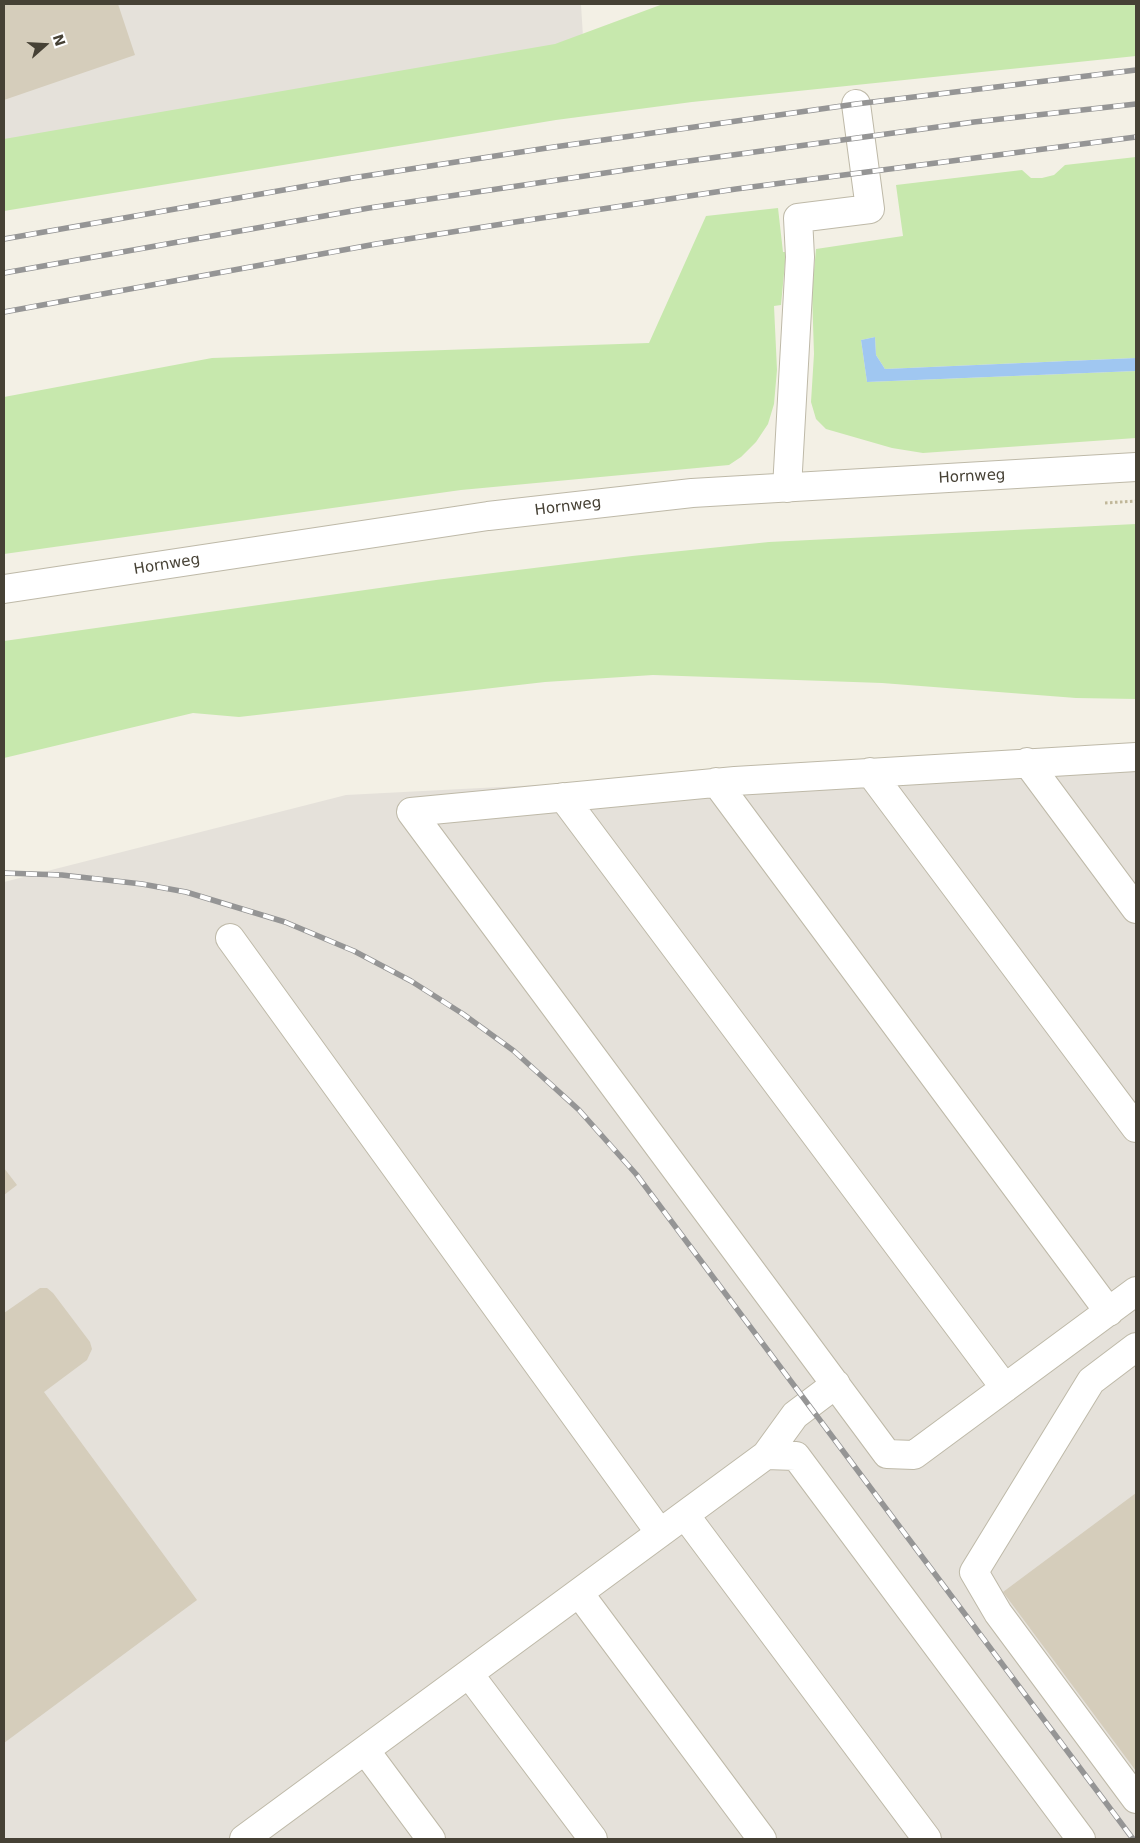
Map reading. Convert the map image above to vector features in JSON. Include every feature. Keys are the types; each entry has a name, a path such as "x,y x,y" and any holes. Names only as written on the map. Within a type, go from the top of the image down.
{"street":[{"path":"787,488 800,257 798,218 870,209 856,104"},
{"name":"Hornweg","path":"4,589 488,516 692,493 1136,467"},
{"path":"1136,757 716,782 411,812 887,1454 914,1455 1136,1291"},
{"path":"1027,762 1136,909"},
{"path":"870,772 1136,1128"},
{"path":"716,782 1109,1312"},
{"path":"563,797 1005,1388"},
{"path":"230,938 660,1533"},
{"path":"1136,1347 1091,1381 974,1572 998,1613 1136,1799"},
{"path":"260,1835 365,1750 766,1455 795,1415 836,1384"},
{"path":"766,1455 796,1456 1082,1839"},
{"path":"685,1515 927,1839"},
{"path":"579,1593 762,1839"},
{"path":"469,1674 593,1839"},
{"path":"365,1750 431,1839"}],"path":[{"path":"1096,503 1136,501"}],"shaded area":[{"path":"4,4 581,4 585,70 4,168"},
{"path":"1136,754 1136,1839 4,1839 4,882 346,795"}],"green space":[{"path":"663,4 1136,4 1136,56 692,102 556,120 4,211 4,139 555,44"},
{"path":"1136,157 1136,358 885,369 876,355 875,337 861,340 867,382 1136,371 1136,438 923,453 892,448 826,429 816,419 811,402 814,354 812,292 816,249 903,236 896,185 1022,170 1031,178 1042,178 1054,175 1065,165"},
{"path":"778,208 783,252 786,252 781,305 774,306 777,370 774,404 768,424 756,442 741,457 729,465 461,490 4,554 4,397 212,358 649,343 706,216"},
{"path":"1136,524 1136,699 1076,698 882,683 653,675 545,682 239,717 193,713 4,758 4,641 436,580 632,556 769,542"}],"water":[{"path":"875,337 876,355 885,369 1136,358 1136,371 867,382 861,340"}],"building":[{"path":"4,4 118,4 135,55 4,100"},
{"path":"4,1168 17,1185 4,1195"},
{"path":"40,1288 47,1288 53,1293 90,1342 92,1349 87,1360 44,1392 197,1600 4,1743 4,1313"},
{"path":"1136,1493 1136,1771 1003,1592"}],"railway":[{"path":"4,239 352,178 547,148 856,104 1136,70"},
{"path":"4,273 369,208 652,166 974,122 1136,104"},
{"path":"4,312 376,244 515,222 736,189 1136,137"},
{"path":"4,873 62,875 142,884 186,892 285,922 354,951 411,981 463,1014 514,1051 579,1110 636,1174 1133,1839"}]}
